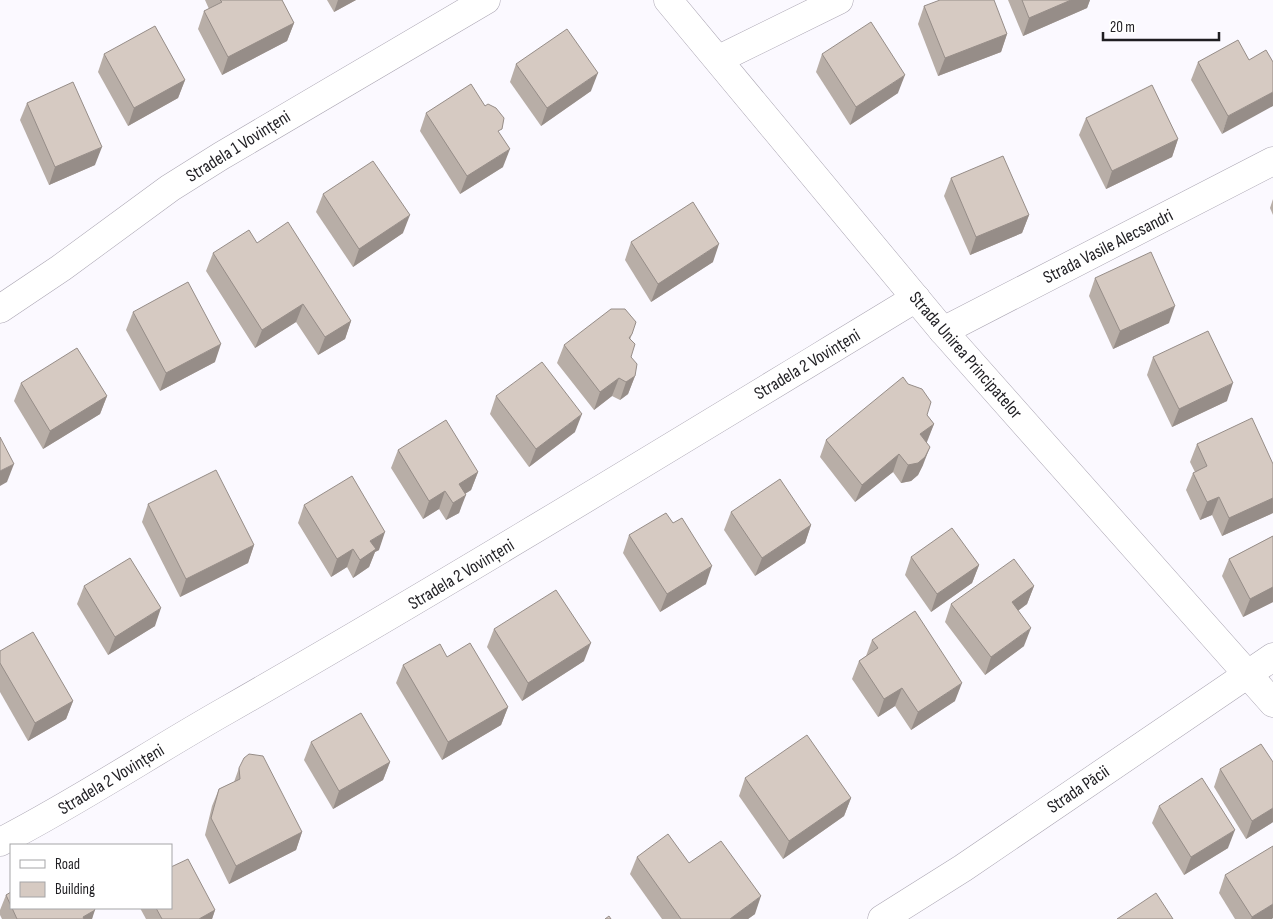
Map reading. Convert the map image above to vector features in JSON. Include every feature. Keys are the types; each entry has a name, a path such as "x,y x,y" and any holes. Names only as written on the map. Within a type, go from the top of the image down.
{"street":[{"name":"Stradela 1 Vovințeni","path":"0,309 61,268 170,188 486,0"},
{"name":"Strada Unirea Principatelor","path":"668,0 943,331 1273,703"},
{"path":"719,60 839,0"},
{"name":"Strada Vasile Alecsandri","path":"943,331 1273,161"},
{"name":"Stradela 2 Vovințeni","path":"0,842 43,820 188,732 404,609 916,298"},
{"name":"Strada Păcii","path":"882,919 962,868 1273,658"}],"building":[{"path":"220,0 282,0 294,23 228,57 204,11 222,2"},
{"path":"940,0 994,0 1007,34 945,58 924,6"},
{"path":"1022,0 1071,0 1029,18"},
{"path":"871,22 905,75 856,107 822,54"},
{"path":"155,26 185,80 134,108 104,54"},
{"path":"567,29 598,73 547,108 516,64"},
{"path":"1238,40 1249,60 1266,50 1273,62 1273,92 1228,116 1198,62"},
{"path":"73,82 102,147 55,167 27,103"},
{"path":"471,84 485,106 488,104 496,108 504,118 502,129 498,131 510,149 467,176 426,113"},
{"path":"1152,85 1178,139 1112,171 1086,118"},
{"path":"1003,156 1029,215 976,237 951,178"},
{"path":"373,161 410,215 359,249 323,194"},
{"path":"693,202 719,244 658,284 631,242"},
{"path":"288,222 351,321 325,337 303,304 262,330 213,253 249,230 257,243"},
{"path":"1151,252 1175,306 1120,331 1095,278"},
{"path":"188,282 221,344 166,373 133,312"},
{"path":"611,309 625,309 636,322 629,338 635,344 631,357 637,364 635,376 626,382 619,378 600,392 564,345"},
{"path":"1208,331 1233,383 1179,409 1153,357"},
{"path":"77,348 107,396 50,431 21,383"},
{"path":"542,362 582,414 536,449 496,396"},
{"path":"903,377 908,384 922,389 931,402 927,415 934,424 920,434 930,447 925,457 918,463 908,465 899,454 862,485 826,440"},
{"path":"1252,418 1273,464 1273,498 1229,518 1219,497 1207,502 1193,473 1207,466 1197,444"},
{"path":"446,420 478,472 459,484 466,495 453,503 445,491 429,501 398,450"},
{"path":"0,437 14,464 0,471"},
{"path":"216,470 254,545 186,579 148,504"},
{"path":"352,476 385,532 370,541 376,549 360,560 353,549 337,559 304,505"},
{"path":"780,479 811,525 762,558 731,512"},
{"path":"666,513 673,523 682,518 712,566 667,594 629,535"},
{"path":"952,528 979,565 937,594 911,557"},
{"path":"1273,536 1273,587 1250,599 1229,559"},
{"path":"130,558 161,608 115,637 84,586"},
{"path":"1014,559 1034,586 1012,602 1031,628 991,657 951,604"},
{"path":"556,590 591,643 528,683 494,629"},
{"path":"915,611 962,683 918,712 902,688 884,699 859,661 878,648 872,640"},
{"path":"33,632 73,701 35,723 0,663 0,651"},
{"path":"470,643 508,707 448,742 403,665 440,644 447,657"},
{"path":"361,713 390,762 339,791 311,742"},
{"path":"807,735 851,798 789,841 745,778"},
{"path":"1261,744 1273,762 1273,808 1252,821 1220,769"},
{"path":"249,754 263,756 302,832 236,866 211,818 219,789 240,779 239,768 244,758"},
{"path":"1202,778 1235,830 1191,857 1159,806"},
{"path":"668,834 689,863 721,841 761,896 730,919 681,919 637,857"},
{"path":"1273,846 1273,904 1252,917 1225,875"},
{"path":"188,859 215,910 199,919 162,919 157,909 172,909 172,867"},
{"path":"10,893 10,904 6,895"},
{"path":"1156,893 1173,919 1117,919"},
{"path":"12,909 95,910 83,917 84,919 17,919"}]}
